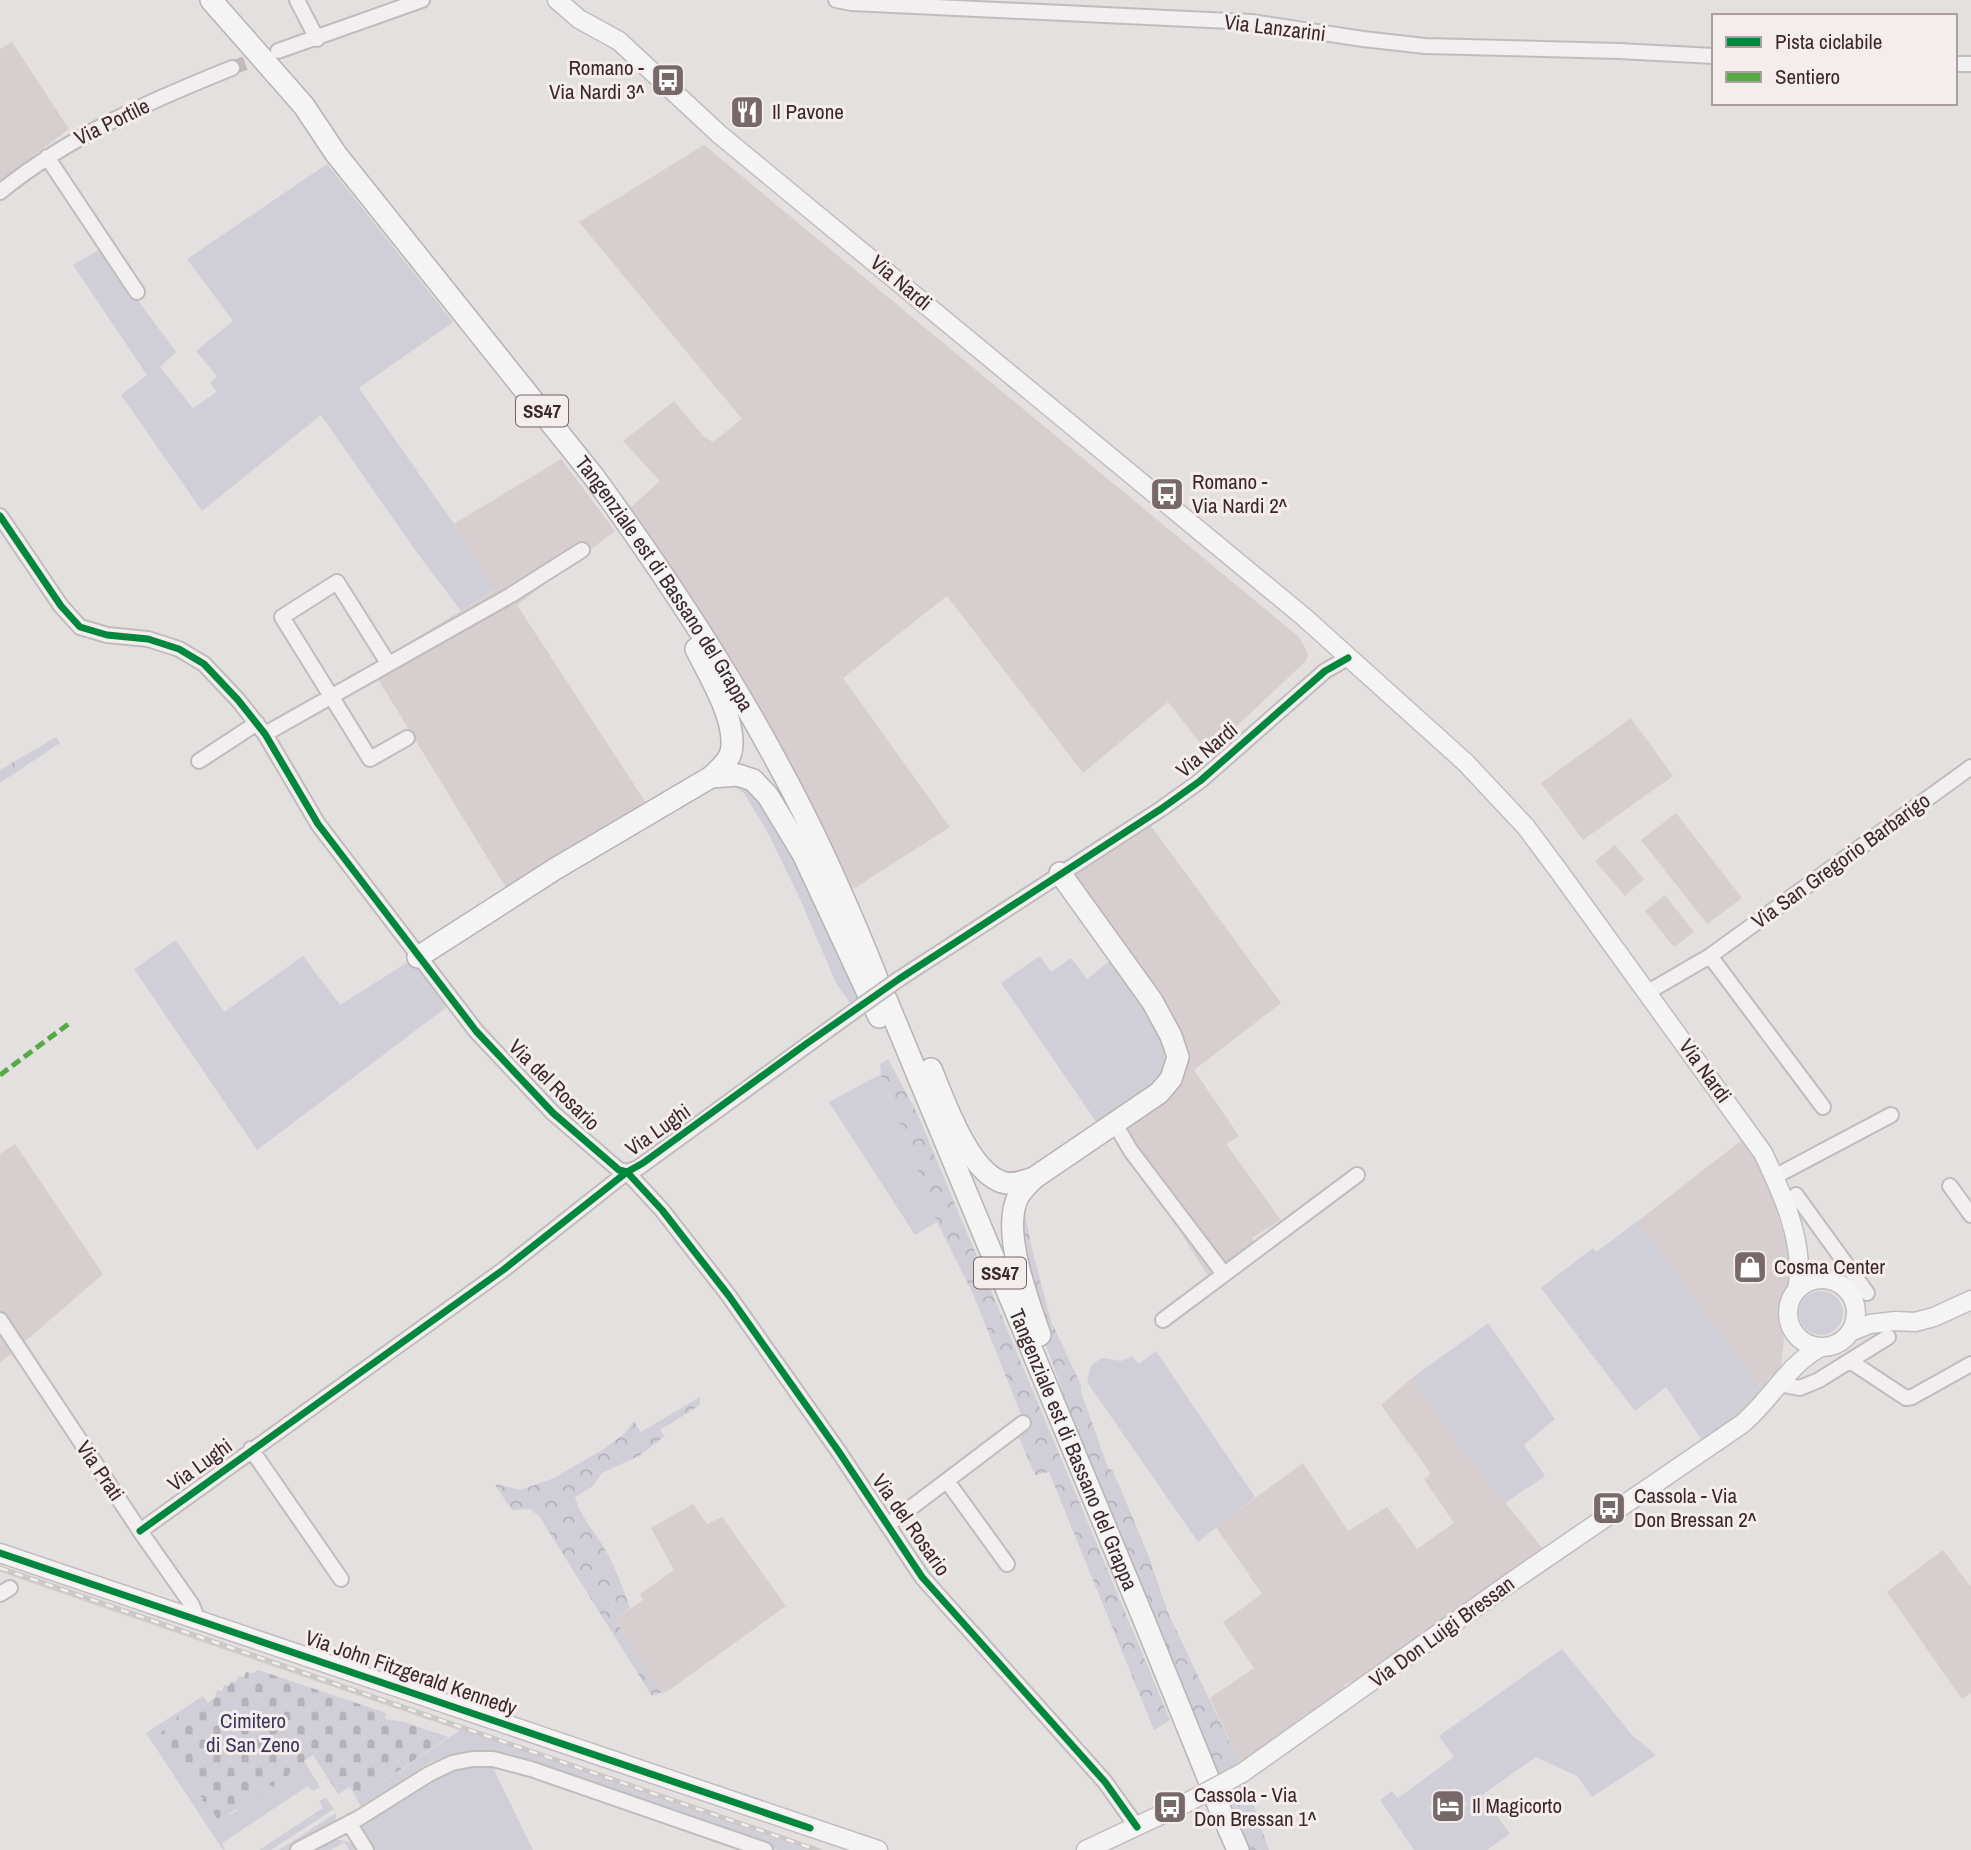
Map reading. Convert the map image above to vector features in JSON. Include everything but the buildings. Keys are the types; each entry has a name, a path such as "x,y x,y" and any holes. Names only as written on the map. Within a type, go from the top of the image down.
{"highway":[{"name":"Tangenziale est di Bassano del Grappa","path":"194,0 336,154 594,477 709,646 777,762 825,856 866,951 888,988 934,1114 1238,1850"},
{"name":"Tangenziale est di Bassano del Grappa","path":"211,0 304,106 336,154"},
{"path":"418,957 555,869 711,777 725,764 731,752 727,718 670,586"},
{"path":"711,777 738,775 753,780 768,796 803,853 896,1055 934,1114"},
{"path":"866,951 902,1000 956,1127 974,1159 1003,1183 1017,1184 1034,1178 1159,1093 1171,1079 1178,1057 1171,1036 1152,1001 1060,873"},
{"path":"1034,1178 1020,1194 1014,1208 1015,1244 1030,1307 1061,1392 1066,1432"},
{"name":"Tangenziale est di Bassano del Grappa","path":"1225,1823 1231,1850"}],"main road":[{"name":"Via Nardi","path":"557,0 570,0"},
{"name":"Via Nardi","path":"557,0 579,19 619,41 725,138 1199,528 1424,723 1492,789 1558,870 1761,1150 1774,1177 1794,1235 1813,1268 1825,1279"},
{"path":"581,0 583,17 593,27"},
{"name":"Via Nardi","path":"1794,1235 1799,1277 1797,1290"},
{"path":"1891,1329 1861,1298 1825,1279 1813,1280 1797,1290 1790,1299 1787,1310 1788,1323 1800,1339 1821,1348 1837,1343 1850,1332 1870,1324 1891,1329 1934,1317 1971,1300"},
{"path":"1850,1332 1861,1298"},
{"name":"Via Don Luigi Bressan","path":"1779,1384 1788,1365 1791,1349 1788,1323"},
{"name":"Via Don Luigi Bressan","path":"1086,1850 1186,1803 1242,1773 1517,1578 1726,1436 1759,1410 1796,1364 1821,1348"},
{"name":"Via John Fitzgerald Kennedy","path":"0,1552 877,1850"}],"street":[{"path":"298,0 317,39"},
{"path":"278,51 422,0"},
{"name":"Via Lanzarini","path":"836,0 852,3 1251,23 1425,46 1712,56"},
{"name":"Via Portile","path":"0,192 47,157 86,133 232,68"},
{"path":"47,157 137,292"},
{"name":"Via del Rosario","path":"0,516 61,606 80,627 107,635 148,639 180,649 204,664 261,728 318,824 476,1031 553,1113 619,1170 627,1172 662,1210 729,1296 922,1577 1105,1782 1137,1827"},
{"path":"199,761 331,695 511,595 582,550"},
{"path":"388,663 337,582 282,617 370,760 407,738"},
{"name":"Via Nardi","path":"1104,846 1200,781 1343,653"},
{"name":"Via San Gregorio Barbarigo","path":"1648,992 1710,956 1971,767"},
{"name":"Via Lughi","path":"140,1531 503,1270 627,1172 638,1168 861,1006 1104,846"},
{"path":"1710,956 1823,1107"},
{"path":"1774,1177 1891,1115"},
{"path":"1115,1124 1223,1274"},
{"path":"1163,1320 1357,1175"},
{"path":"1950,1186 1971,1215"},
{"path":"1796,1195 1861,1298"},
{"path":"1794,1235 1814,1221"},
{"name":"Via Prati","path":"0,1321 192,1605 198,1621"},
{"path":"1779,1384 1800,1388 1819,1380 1850,1361 1891,1329"},
{"path":"1850,1361 1906,1398 1971,1364"},
{"name":"Via del Rosario","path":"888,1525 1023,1423"},
{"name":"Via Lughi","path":"251,1449 341,1579"},
{"path":"947,1480 1007,1564"},
{"path":"298,1850 445,1766 472,1759 492,1759 531,1769 765,1850"},
{"path":"348,1823 366,1850"}],"shaded area":[{"path":"12,42 69,129 0,181 0,49"},
{"path":"704,145 1299,637 1308,653 1306,661 1208,753 1168,702 1083,773 947,596 843,678 950,827 850,891 708,625 629,509 660,481 623,441 674,401 704,437 713,442 742,419 579,222"},
{"path":"561,459 615,531 517,605 646,803 506,888 370,666 494,591 454,524"},
{"path":"1631,718 1673,776 1583,840 1541,783"},
{"path":"1676,813 1742,898 1707,924 1641,840"},
{"path":"1151,826 1281,1003 1194,1070 1239,1136 1226,1144 1281,1220 1252,1238 1256,1246 1212,1282 1156,1194 1110,1130 1176,1073 1075,880 1076,875"},
{"path":"1615,845 1644,879 1625,896 1595,861"},
{"path":"1665,895 1694,932 1674,947 1645,911"},
{"path":"1743,1139 1763,1172 1792,1258 1790,1287 1781,1306 1779,1320 1784,1339 1781,1366 1774,1379 1770,1376 1762,1391 1638,1221"},
{"path":"15,1144 103,1274 0,1363 0,1154"},
{"path":"1412,1378 1464,1452 1544,1550 1353,1684 1350,1682 1344,1685 1346,1690 1308,1719 1303,1716 1295,1723 1297,1727 1241,1766 1210,1698 1254,1668 1223,1622 1262,1594 1216,1527 1303,1463 1348,1531 1387,1507 1417,1549 1454,1523 1424,1479 1431,1474 1381,1405"},
{"path":"693,1504 707,1524 722,1517 786,1606 668,1691 661,1693 615,1619 643,1600 640,1594 674,1570 651,1528"},
{"path":"1943,1550 1971,1587 1971,1693 1962,1699 1887,1592"},
{"path":"0,1565 824,1850 808,1850 199,1641 0,1572"}],"green space":[{"path":"327,164 453,322 359,388 454,524 494,590 461,611 321,415 202,511 121,395 147,375 73,265 100,249 176,352 160,367 193,408 217,392 210,383 217,376 196,351 233,321 187,259"},
{"path":"56,737 60,743 0,783 0,770"},
{"path":"740,779 778,821 861,996 850,1003 836,983 769,835 744,793 731,785"},
{"path":"176,940 224,1012 303,956 340,1005 411,960 448,1006 257,1150 134,969"},
{"path":"1040,956 1051,972 1071,958 1087,979 1111,960 1144,1005 1161,1039 1164,1056 1162,1073 1152,1088 1099,1126 1001,983"},
{"path":"888,1059 917,1113 1170,1720 1154,1730 1049,1472 1035,1475 1015,1428 1024,1422 973,1294 937,1222 881,1074 880,1064"},
{"path":"881,1074 937,1222 915,1235 829,1102"},
{"path":"1023,1205 1051,1321 1081,1385 1081,1392 1108,1468 1113,1471 1149,1557 1168,1613 1241,1766 1219,1777 1077,1432 1035,1314 1019,1260"},
{"path":"1638,1221 1765,1394 1705,1445 1666,1387 1635,1411 1541,1288 1593,1248 1596,1252"},
{"path":"1821,1291 1836,1298 1843,1313 1836,1328 1821,1335 1806,1328 1799,1313 1806,1298"},
{"path":"1488,1323 1555,1419 1524,1445 1545,1476 1505,1503 1464,1452 1412,1378"},
{"path":"1156,1351 1255,1497 1198,1542 1087,1382 1091,1365 1102,1358 1121,1361 1132,1356 1139,1364"},
{"path":"700,1397 700,1405 660,1430 665,1436 639,1456 602,1473 593,1486 575,1497 610,1558 622,1586 630,1608 615,1619 661,1693 652,1696 539,1516 530,1509 512,1510 495,1485 520,1490 552,1479 604,1449 625,1433 634,1421 641,1432"},
{"path":"1562,1649 1632,1735 1656,1755 1592,1797 1577,1776 1536,1757 1482,1795 1510,1834 1487,1850 1414,1850 1380,1800 1392,1791 1398,1798 1454,1757 1439,1736","holes":["1455,1788 1467,1804 1442,1824 1429,1807"]},
{"name":"Cimitero di San Zeno","path":"258,1670 386,1713 385,1719 404,1722 448,1737 357,1799 350,1787 338,1794 313,1755 304,1761 303,1767 297,1766 296,1772 290,1771 288,1777 282,1776 282,1782 275,1780 274,1787 268,1785 267,1791 261,1790 260,1796 254,1795 253,1800 247,1799 246,1804 239,1804 238,1809 217,1819 213,1812 209,1812 209,1808 205,1807 206,1802 202,1801 199,1792 195,1791 196,1787 185,1770 180,1769 181,1764 177,1764 178,1759 173,1758 171,1749 163,1742 161,1732 168,1728 170,1721 176,1722 177,1716 183,1717 185,1712 191,1713 192,1707 198,1708 199,1703 204,1705 215,1698 217,1690 222,1691 224,1685 229,1686 231,1681 236,1682 238,1676 244,1678 246,1672 253,1673"},
{"path":"203,1696 208,1703 168,1727 164,1738 213,1811 231,1814 238,1810 239,1804 304,1761 320,1787 313,1791 308,1786 222,1843 225,1849 223,1850 146,1733"},
{"path":"460,1730 808,1850 777,1850 565,1776 473,1752 431,1762 361,1806 357,1799"},
{"path":"491,1764 533,1850 369,1850 358,1829 359,1825 454,1767"},
{"path":"1244,1778 1269,1850 1245,1850 1224,1792"},
{"path":"326,1798 334,1809 271,1850 259,1850 323,1808 319,1801"},
{"path":"336,1813 333,1823 289,1850 279,1850"},
{"path":"336,1839 351,1843 359,1850 349,1850 344,1842 331,1850 308,1850 329,1840"}],"tunnel":[{"path":"232,68 267,55"}],"railway":[{"path":"0,1568 817,1850"}],"marked path":[{"path":"0,1075 71,1022"}],"cycle path":[{"path":"0,516 61,606 80,627 107,635 148,639 179,649 204,664 238,700 265,734 318,824 476,1031 553,1113 619,1170 627,1172 662,1210 729,1296 839,1452 922,1577 1105,1782 1137,1827"},
{"path":"140,1531 503,1270 627,1172 806,1044 899,979 1200,781 1325,671 1348,658"},
{"path":"0,1553 810,1828"}],"place":[{"name":"Romano - Via Nardi 3^","path":"668,80"},
{"name":"Il Pavone","path":"747,112"},
{"name":"Romano - Via Nardi 2^","path":"1167,494"},
{"name":"Cosma Center","path":"1750,1267"},
{"name":"Cassola - Via Don Bressan 2^","path":"1609,1508"},
{"name":"Il Magicorto","path":"1448,1806"},
{"name":"Cassola - Via Don Bressan 1^","path":"1170,1807"}]}
